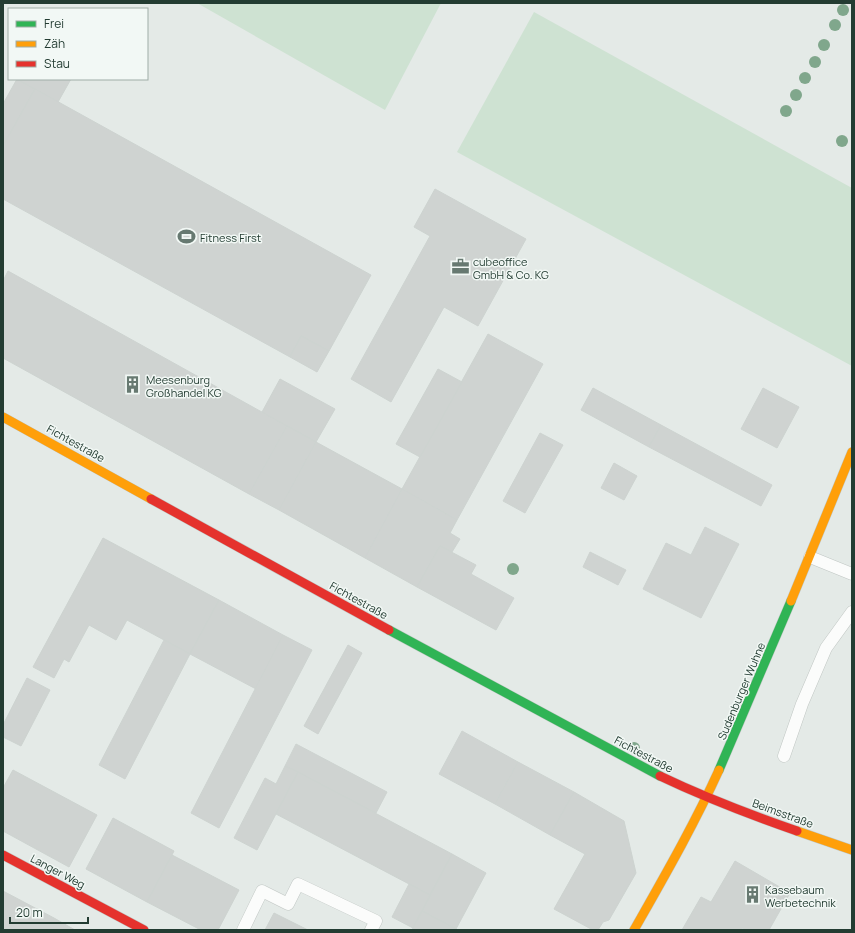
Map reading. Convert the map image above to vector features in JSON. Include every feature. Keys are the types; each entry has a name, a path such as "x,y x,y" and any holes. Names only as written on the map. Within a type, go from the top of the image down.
{"street":[{"name":"Fichtestraße","path":"3,416 403,638 650,772 707,797"},
{"name":"Sudenburger Wuhne","path":"634,930 707,797 810,557 852,452"},
{"name":"Beimsstraße","path":"707,797 752,815 852,850"},
{"name":"Langer Weg","path":"3,855 144,930"}],"lane":[{"path":"810,557 852,574"},
{"path":"784,756 802,704 826,648 852,612"},
{"path":"243,930 262,891 288,904 298,884 376,921 371,930"}],"green space":[{"path":"197,3 441,3 385,110"},
{"path":"534,12 852,188 852,366 457,152"}],"building":[{"path":"16,80 35,89 3,146 3,104"},
{"path":"19,80 70,80 58,102"},
{"name":"Fitness First","path":"35,89 371,275 329,351 301,336 290,357 3,199 3,146"},
{"path":"435,189 526,239 478,326 444,307 391,402 351,379 430,236 414,227"},
{"name":"Meesenburg Großhandel KG","path":"8,271 287,426 249,494 3,358 3,281"},
{"path":"488,334 543,364 457,520 402,489"},
{"path":"301,336 329,351 317,372 290,357"},
{"path":"438,369 462,382 420,457 396,444"},
{"path":"280,379 335,409 316,442 262,412"},
{"path":"593,388 661,425 649,447 581,410"},
{"path":"763,388 799,407 777,448 741,429"},
{"path":"661,425 772,485 761,506 649,447"},
{"path":"287,426 316,442 279,510 249,494"},
{"path":"540,433 563,445 525,513 503,501"},
{"path":"316,442 402,489 365,558 279,510"},
{"path":"614,463 637,476 624,500 601,488"},
{"path":"402,489 457,520 450,533 460,539 452,552 440,546 417,587 365,558"},
{"path":"705,527 739,544 701,618 643,589 666,543 691,555"},
{"path":"103,538 219,600 190,654 127,620 116,640 89,625 69,662 64,659 54,678 33,667"},
{"path":"440,546 476,565 471,574 514,598 496,630 417,587"},
{"path":"590,552 626,570 618,585 583,567"},
{"path":"219,600 283,635 256,689 190,654"},
{"path":"283,635 312,650 219,828 191,813"},
{"path":"164,640 190,654 125,779 99,765"},
{"path":"348,645 362,653 318,734 304,726"},
{"path":"27,678 50,690 21,746 3,737 3,725"},
{"path":"462,731 518,762 495,804 439,774"},
{"path":"296,744 387,792 376,813 285,766"},
{"path":"518,762 574,792 550,835 495,804"},
{"path":"285,766 298,772 257,850 234,838 265,778 276,784"},
{"path":"13,770 97,815 69,867 3,831 3,788"},
{"path":"298,772 452,854 430,895 276,814"},
{"path":"574,792 624,821 636,873 609,920 603,922 598,930 593,930 554,909 585,854 550,835"},
{"path":"113,818 174,851 147,902 86,869"},
{"path":"452,854 486,873 456,929 422,911"},
{"path":"172,855 239,890 218,930 201,930 147,902"},
{"name":"Kassebaum Werbetechnik","path":"735,861 790,893 769,930 746,930 742,928 741,930 682,930 701,897 711,902"},
{"path":"409,884 430,895 413,928 392,917"},
{"path":"3,891 54,918 75,930 3,930"},
{"path":"422,911 456,929 458,930 412,930"},
{"path":"274,913 308,930 265,930"}],"traffic: fast":[{"path":"719,770 791,601"},
{"path":"389,630 660,776"}],"traffic: slow":[{"path":"3,417 151,499"},
{"path":"791,601 852,452"},
{"path":"634,930 689,831 719,770"},
{"path":"797,831 852,850"}],"traffic: jam":[{"path":"151,499 389,630"},
{"path":"660,776 762,819 797,831"},
{"path":"3,855 144,930"}],"place":[{"name":"Fitness First","path":"187,237"},
{"name":"cubeoffice GmbH & Co. KG","path":"460,267"},
{"name":"Meesenburg Großhandel KG","path":"133,385"},
{"name":"Kassebaum Werbetechnik","path":"752,895"}]}
